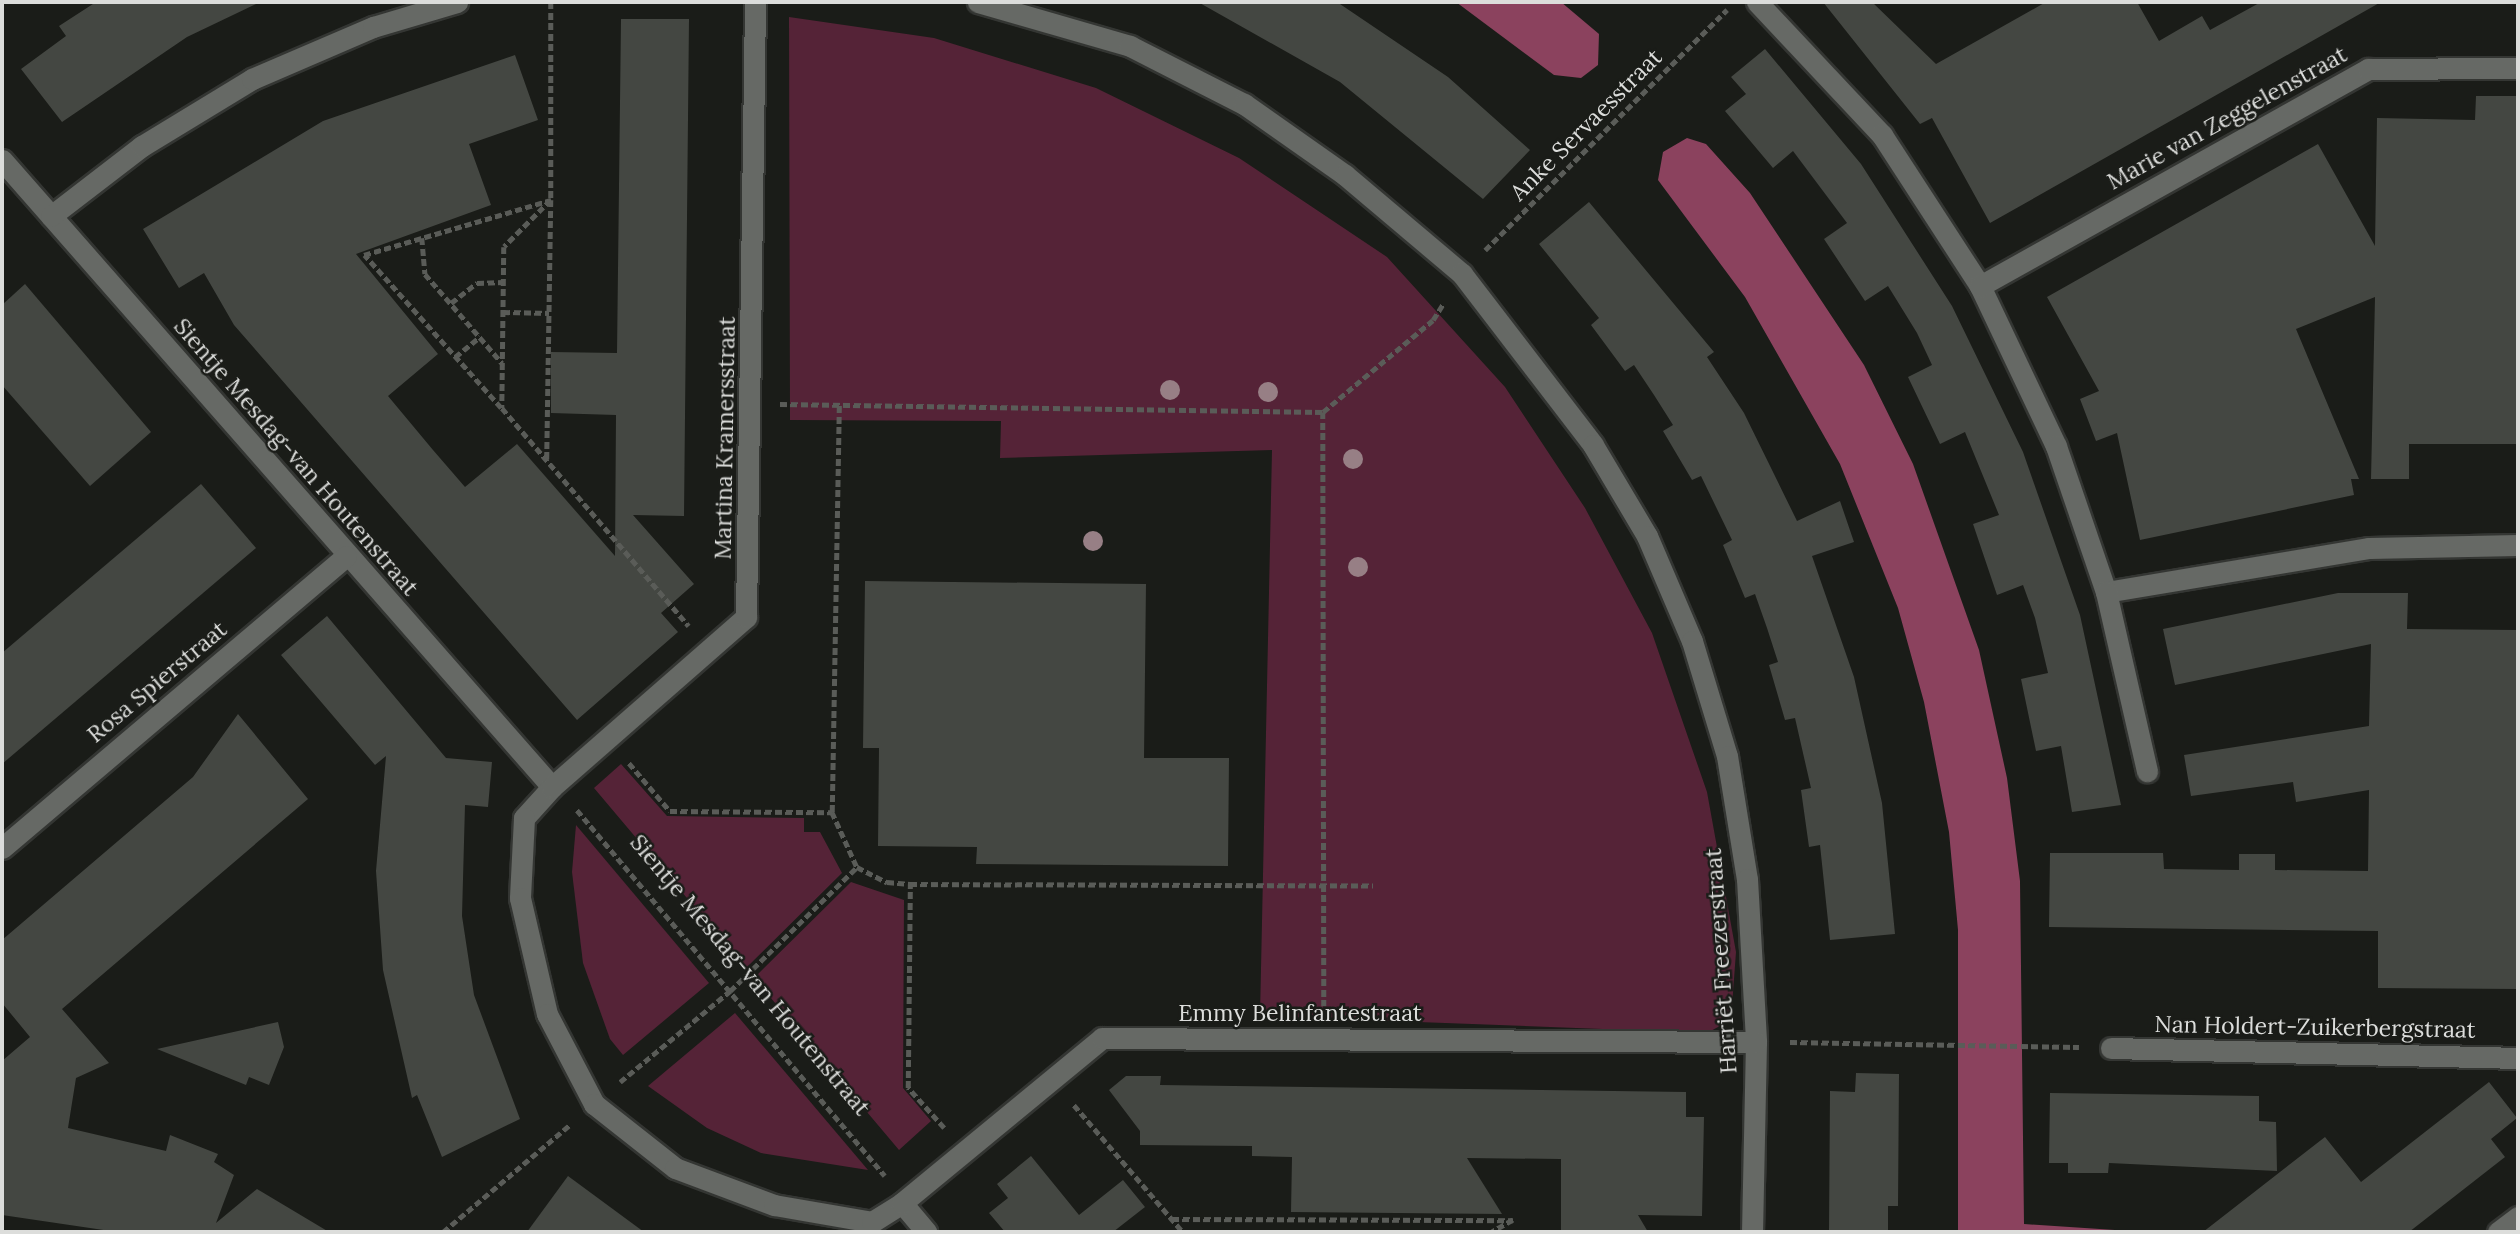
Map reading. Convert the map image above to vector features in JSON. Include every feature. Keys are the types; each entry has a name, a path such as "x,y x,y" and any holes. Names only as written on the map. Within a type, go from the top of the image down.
{"street":[{"path":"51,216 142,146 252,79 373,27 457,2"},
{"name":"Martina Kramersstraat","path":"552,787 746,617 754,403 755,2"},
{"name":"Harriët Freezerstraat","path":"978,2 1130,46 1244,104 1345,175 1462,274 1593,445 1647,536 1692,641 1729,769 1747,879 1756,1042 1752,1232"},
{"path":"1757,2 1882,135 1980,286 2056,446 2106,592 2147,771"},
{"name":"Marie van Zeggelenstraat","path":"1980,286 2368,69 2518,68"},
{"name":"Sientje Mesdag-van Houtenstraat","path":"2,160 552,787"},
{"path":"2106,592 2369,548 2518,545"},
{"name":"Rosa Spierstraat","path":"2,848 346,555"},
{"path":"552,787 524,818 520,898 547,1014 594,1104 675,1168 775,1205 872,1222 902,1203 926,1232"},
{"name":"Emmy Belinfantestraat","path":"902,1203 1051,1077 1102,1038 1756,1042"},
{"name":"Nan Holdert-Zuikerbergstraat","path":"2111,1048 2518,1058"},
{"path":"2498,1232 2518,1217"}],"path":[{"path":"547,460 551,2"},
{"name":"Anke Servaesstraat","path":"1323,412 1433,320 1462,274 1735,2"},
{"path":"551,200 364,255 502,408 710,650"},
{"path":"502,408 504,247 551,200"},
{"path":"422,239 425,274 502,363"},
{"path":"451,303 477,283 504,282"},
{"path":"503,312 549,313"},
{"path":"455,357 480,337"},
{"path":"754,403 1323,412 1324,1039"},
{"path":"839,404 832,812 857,867 887,882 910,884 1373,886"},
{"path":"608,738 670,811 832,812"},
{"name":"Sientje Mesdag-van Houtenstraat","path":"552,787 730,991 902,1203"},
{"path":"730,991 857,867"},
{"path":"910,884 908,1088 964,1151"},
{"path":"1756,1042 2044,1046"},
{"path":"1051,1077 1183,1232"},
{"path":"1172,1219 1513,1220 1492,1232"}],"shaded area":[{"path":"1456,2 1561,2 1599,34 1598,65 1581,78 1554,75"},
{"path":"789,17 934,38 1096,88 1239,158 1387,257 1505,387 1585,508 1652,633 1707,792 1736,952 1731,1020 1707,1033 1260,1016 1272,450 1000,458 1001,421 790,420"},
{"path":"1687,138 1706,144 1750,193 1864,365 1913,464 1979,650 2007,778 2020,881 2024,1224 2145,1232 1958,1232 1958,930 1949,832 1924,702 1898,608 1840,464 1745,297 1658,180 1663,152"},
{"path":"621,764 667,816 804,818 804,832 820,832 842,873 746,968 594,788"},
{"path":"576,825 709,983 623,1055 610,1039 583,963 572,872"},
{"path":"851,882 904,900 903,1088 931,1121 899,1150 754,978"},
{"path":"735,1013 868,1170 761,1153 707,1128 648,1086"}],"building":[{"path":"96,2 260,2 187,37 62,122 21,69 66,36 59,26"},
{"path":"1198,2 1337,2 1448,77 1530,150 1483,199 1340,82"},
{"path":"1823,2 1872,2 1936,64 2046,2 2137,2 2159,41 2202,16 2210,30 2261,2 2381,2 1990,223 1932,118 1920,124"},
{"path":"621,19 689,19 684,516 633,515 694,584 661,613 678,632 577,720 234,325 204,273 179,288 143,229 323,121 515,55 538,120 469,144 491,205 356,254 438,354 388,396 433,450 465,487 517,444 615,556 616,415 551,413 551,352 617,353"},
{"path":"1765,49 1861,164 1952,306 2023,452 2080,615 2121,805 2072,812 2061,746 2036,751 2021,679 2048,673 2035,618 2023,585 1997,595 1973,524 1999,515 1965,432 1940,444 1908,377 1932,365 1917,333 1888,286 1865,301 1824,239 1847,223 1793,151 1773,168 1725,111 1746,94 1731,77"},
{"path":"2476,96 2518,96 2518,444 2409,444 2409,479 2371,479 2375,297 2296,329 2359,479 2351,479 2354,495 2140,540 2117,433 2096,441 2080,399 2099,391 2047,297 2318,144 2375,246 2377,118 2475,120"},
{"path":"1589,202 1714,352 1707,357 1744,413 1797,521 1840,501 1854,542 1812,556 1854,677 1882,803 1895,934 1830,940 1820,845 1809,847 1801,790 1811,788 1795,718 1785,720 1769,665 1778,662 1755,594 1745,598 1723,545 1732,540 1701,476 1692,480 1663,431 1673,425 1634,365 1625,371 1591,325 1599,318 1539,244"},
{"path":"25,284 151,432 90,486 2,385 2,305"},
{"path":"201,484 256,548 2,764 2,653"},
{"path":"865,581 1146,584 1144,758 1229,758 1228,866 976,864 977,847 878,846 879,748 863,748"},
{"path":"2338,593 2408,593 2407,629 2518,630 2518,989 2378,988 2378,931 2049,927 2050,853 2163,853 2164,869 2239,870 2239,854 2275,854 2275,870 2368,871 2369,790 2296,802 2293,782 2191,796 2184,755 2369,726 2371,644 2175,685 2163,629"},
{"path":"327,616 446,758 492,762 488,807 465,805 462,916 474,995 520,1119 442,1157 417,1095 412,1098 383,970 376,871 386,756 375,765 281,655"},
{"path":"238,714 308,799 62,1009 109,1063 76,1078 68,1128 166,1151 170,1135 218,1154 214,1162 234,1175 216,1223 257,1189 329,1232 117,1232 2,1215 2,1061 30,1037 2,1003 2,940 193,777"},
{"path":"278,1022 284,1047 269,1085 249,1077 246,1085 157,1049"},
{"path":"1856,1073 1899,1074 1898,1206 1888,1206 1888,1232 1829,1232 1830,1091 1855,1092"},
{"path":"1126,1076 1161,1076 1160,1085 1686,1092 1686,1117 1704,1117 1702,1216 1638,1215 1648,1232 1561,1232 1561,1159 1467,1158 1502,1214 1291,1212 1292,1157 1252,1156 1252,1146 1140,1145 1140,1131 1109,1090"},
{"path":"2489,1082 2517,1118 2491,1139 2505,1157 2409,1232 2203,1232 2325,1137 2361,1182"},
{"path":"2050,1093 2259,1096 2259,1121 2276,1122 2277,1171 2109,1163 2108,1173 2068,1173 2068,1163 2049,1163"},
{"path":"1031,1156 1079,1215 1123,1180 1145,1207 1113,1232 1005,1232 989,1213 1008,1198 997,1184"},
{"path":"568,1176 644,1232 527,1232"}]}
